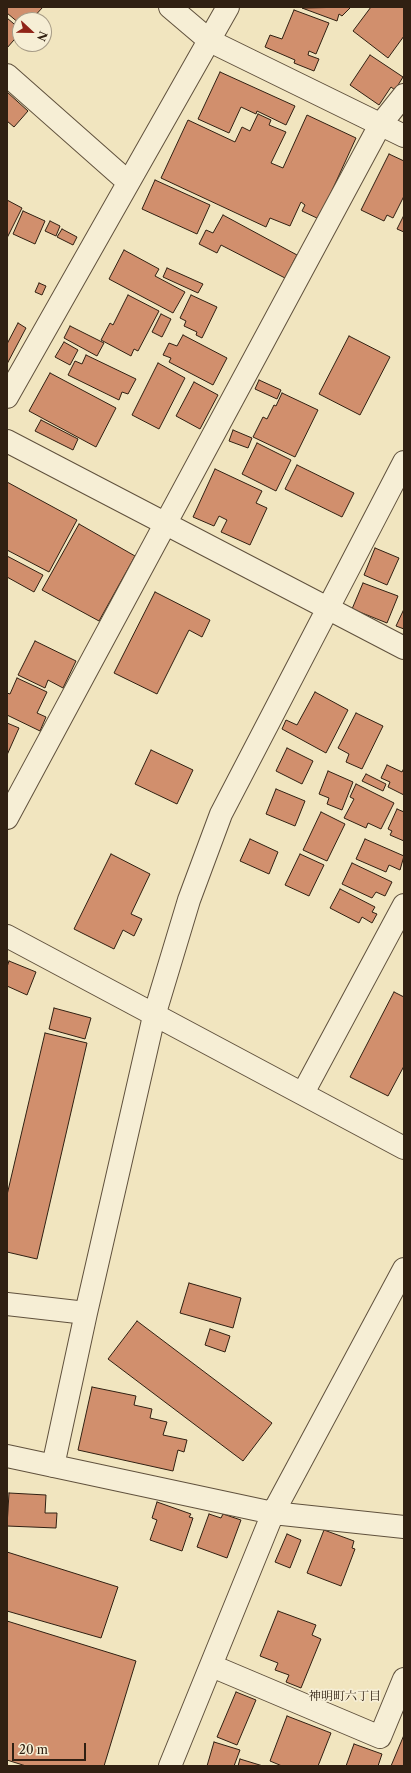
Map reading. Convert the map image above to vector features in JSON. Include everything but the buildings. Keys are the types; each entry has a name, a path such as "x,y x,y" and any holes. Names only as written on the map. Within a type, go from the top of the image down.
{"street":[{"path":"170,7 210,41 404,136"},
{"path":"7,397 228,7"},
{"path":"7,75 128,182"},
{"path":"7,818 380,125 404,95"},
{"path":"7,441 404,648"},
{"path":"53,1466 86,1313 154,1016 189,900 221,814 329,609 404,462"},
{"path":"303,1093 404,906"},
{"path":"7,936 154,1016 303,1093 404,1148"},
{"path":"170,1766 273,1513 404,1269"},
{"path":"7,1304 86,1313"},
{"path":"7,1456 273,1513 404,1527"},
{"path":"212,1666 380,1737 404,1679"}],"district":[{"name":"神明町六丁目","path":"345,1697"}]}
